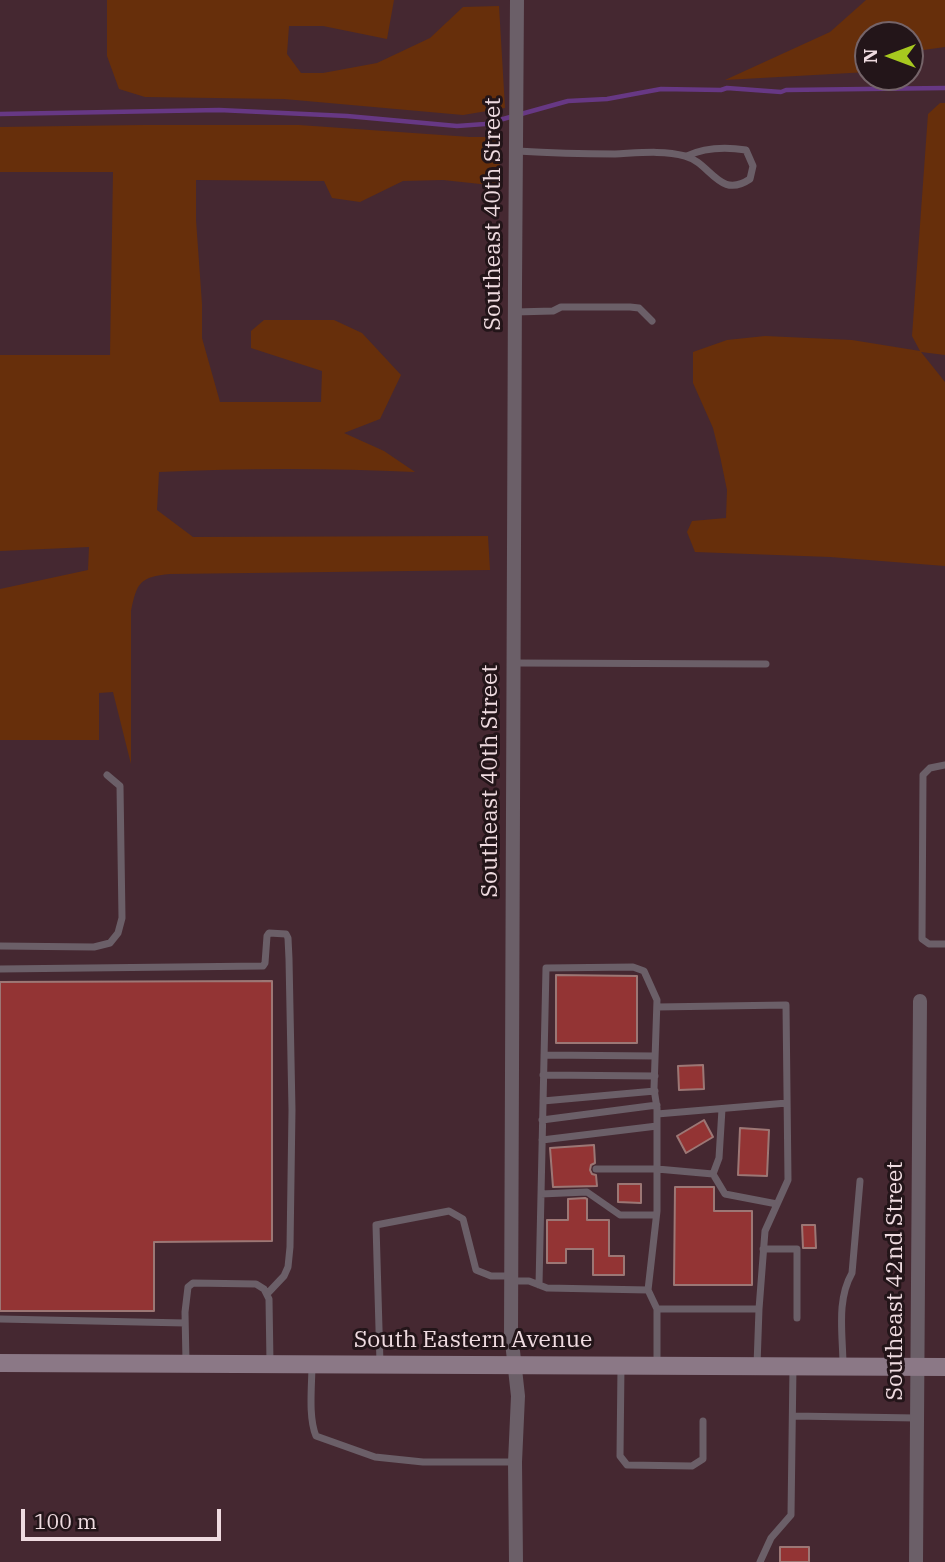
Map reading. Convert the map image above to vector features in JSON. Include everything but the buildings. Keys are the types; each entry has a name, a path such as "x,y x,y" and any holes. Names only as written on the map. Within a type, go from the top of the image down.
{"main road":[{"name":"South Eastern Avenue","path":"0,1363 945,1367"}],"street":[{"name":"Southeast 40th Street","path":"516,1562 515,1462 518,1396 511,1333 511,1279 517,0"},
{"name":"Southeast 42nd Street","path":"916,1562 919,1001"}],"lane":[{"path":"516,151 687,156 722,184 741,185 750,179 753,166 746,150 730,147 700,150 687,156"},
{"path":"514,312 553,310 561,307 630,307 639,308 652,321"},
{"path":"513,663 766,664"},
{"path":"945,765 930,768 923,775 922,939 929,944 945,944"},
{"path":"0,946 94,947 110,943 118,933 122,918 120,786 107,775"},
{"path":"0,969 263,966 269,933 286,934 289,959 292,1110 290,1247 284,1276 267,1294"},
{"path":"539,1285 546,968 634,967 644,971 657,1000 654,1076 657,1105 656,1215 648,1290 657,1309 657,1365"},
{"path":"657,1007 786,1005 788,1180 765,1231 757,1366"},
{"path":"544,1055 655,1056"},
{"path":"543,1075 654,1076"},
{"path":"542,1101 654,1091"},
{"path":"657,1115 787,1103"},
{"path":"542,1120 657,1105"},
{"path":"722,1109 719,1158 713,1174 724,1194 777,1204"},
{"path":"542,1140 657,1126"},
{"path":"596,1170 657,1169 713,1174"},
{"path":"844,1366 843,1296 852,1273 860,1181"},
{"path":"541,1194 587,1192 620,1215 656,1215"},
{"path":"380,1364 376,1225 449,1211 463,1219 476,1270 491,1276 528,1281 547,1288 648,1290"},
{"path":"764,1249 797,1249 797,1318"},
{"path":"186,1363 188,1287 193,1283 256,1284 264,1289 269,1299 270,1364"},
{"path":"657,1309 760,1309"},
{"path":"0,1319 185,1323"},
{"path":"312,1364 312,1405 316,1436 375,1457 423,1462 515,1462"},
{"path":"621,1365 620,1456 627,1465 692,1466 703,1460 703,1421"},
{"path":"760,1562 771,1538 791,1515 793,1366"},
{"path":"793,1416 917,1418"}],"shaded area":[{"path":"107,0 394,0 387,39 323,26 289,26 287,54 301,73 323,73 377,63 430,38 463,7 499,6 505,108 463,115 284,99 145,97 119,89 107,56"},
{"path":"866,0 945,0 945,47 924,50 924,21 854,21 854,73 725,80 830,32"},
{"path":"940,103 945,103 945,355 921,352 945,382 945,566 830,557 695,552 687,532 692,521 726,518 727,490 713,428 693,383 693,352 727,340 765,336 852,340 920,351 912,336 928,114"},
{"path":"299,125 501,137 499,186 443,180 403,181 360,202 332,198 324,181 196,180 202,338 220,402 321,402 322,371 251,348 251,331 264,320 334,320 362,333 401,375 380,419 344,433 384,451 415,472 287,469 159,472 157,510 193,537 488,536 490,570 170,574 146,579 135,593 131,611 131,764 113,692 99,693 99,740 0,740 0,589 88,570 89,547 0,551 0,355 110,355 113,172 0,172 0,127"}],"waterway":[{"path":"0,114 219,110 347,116 457,126 485,124 568,101 607,99 661,89 727,88 781,92 945,88"}]}
